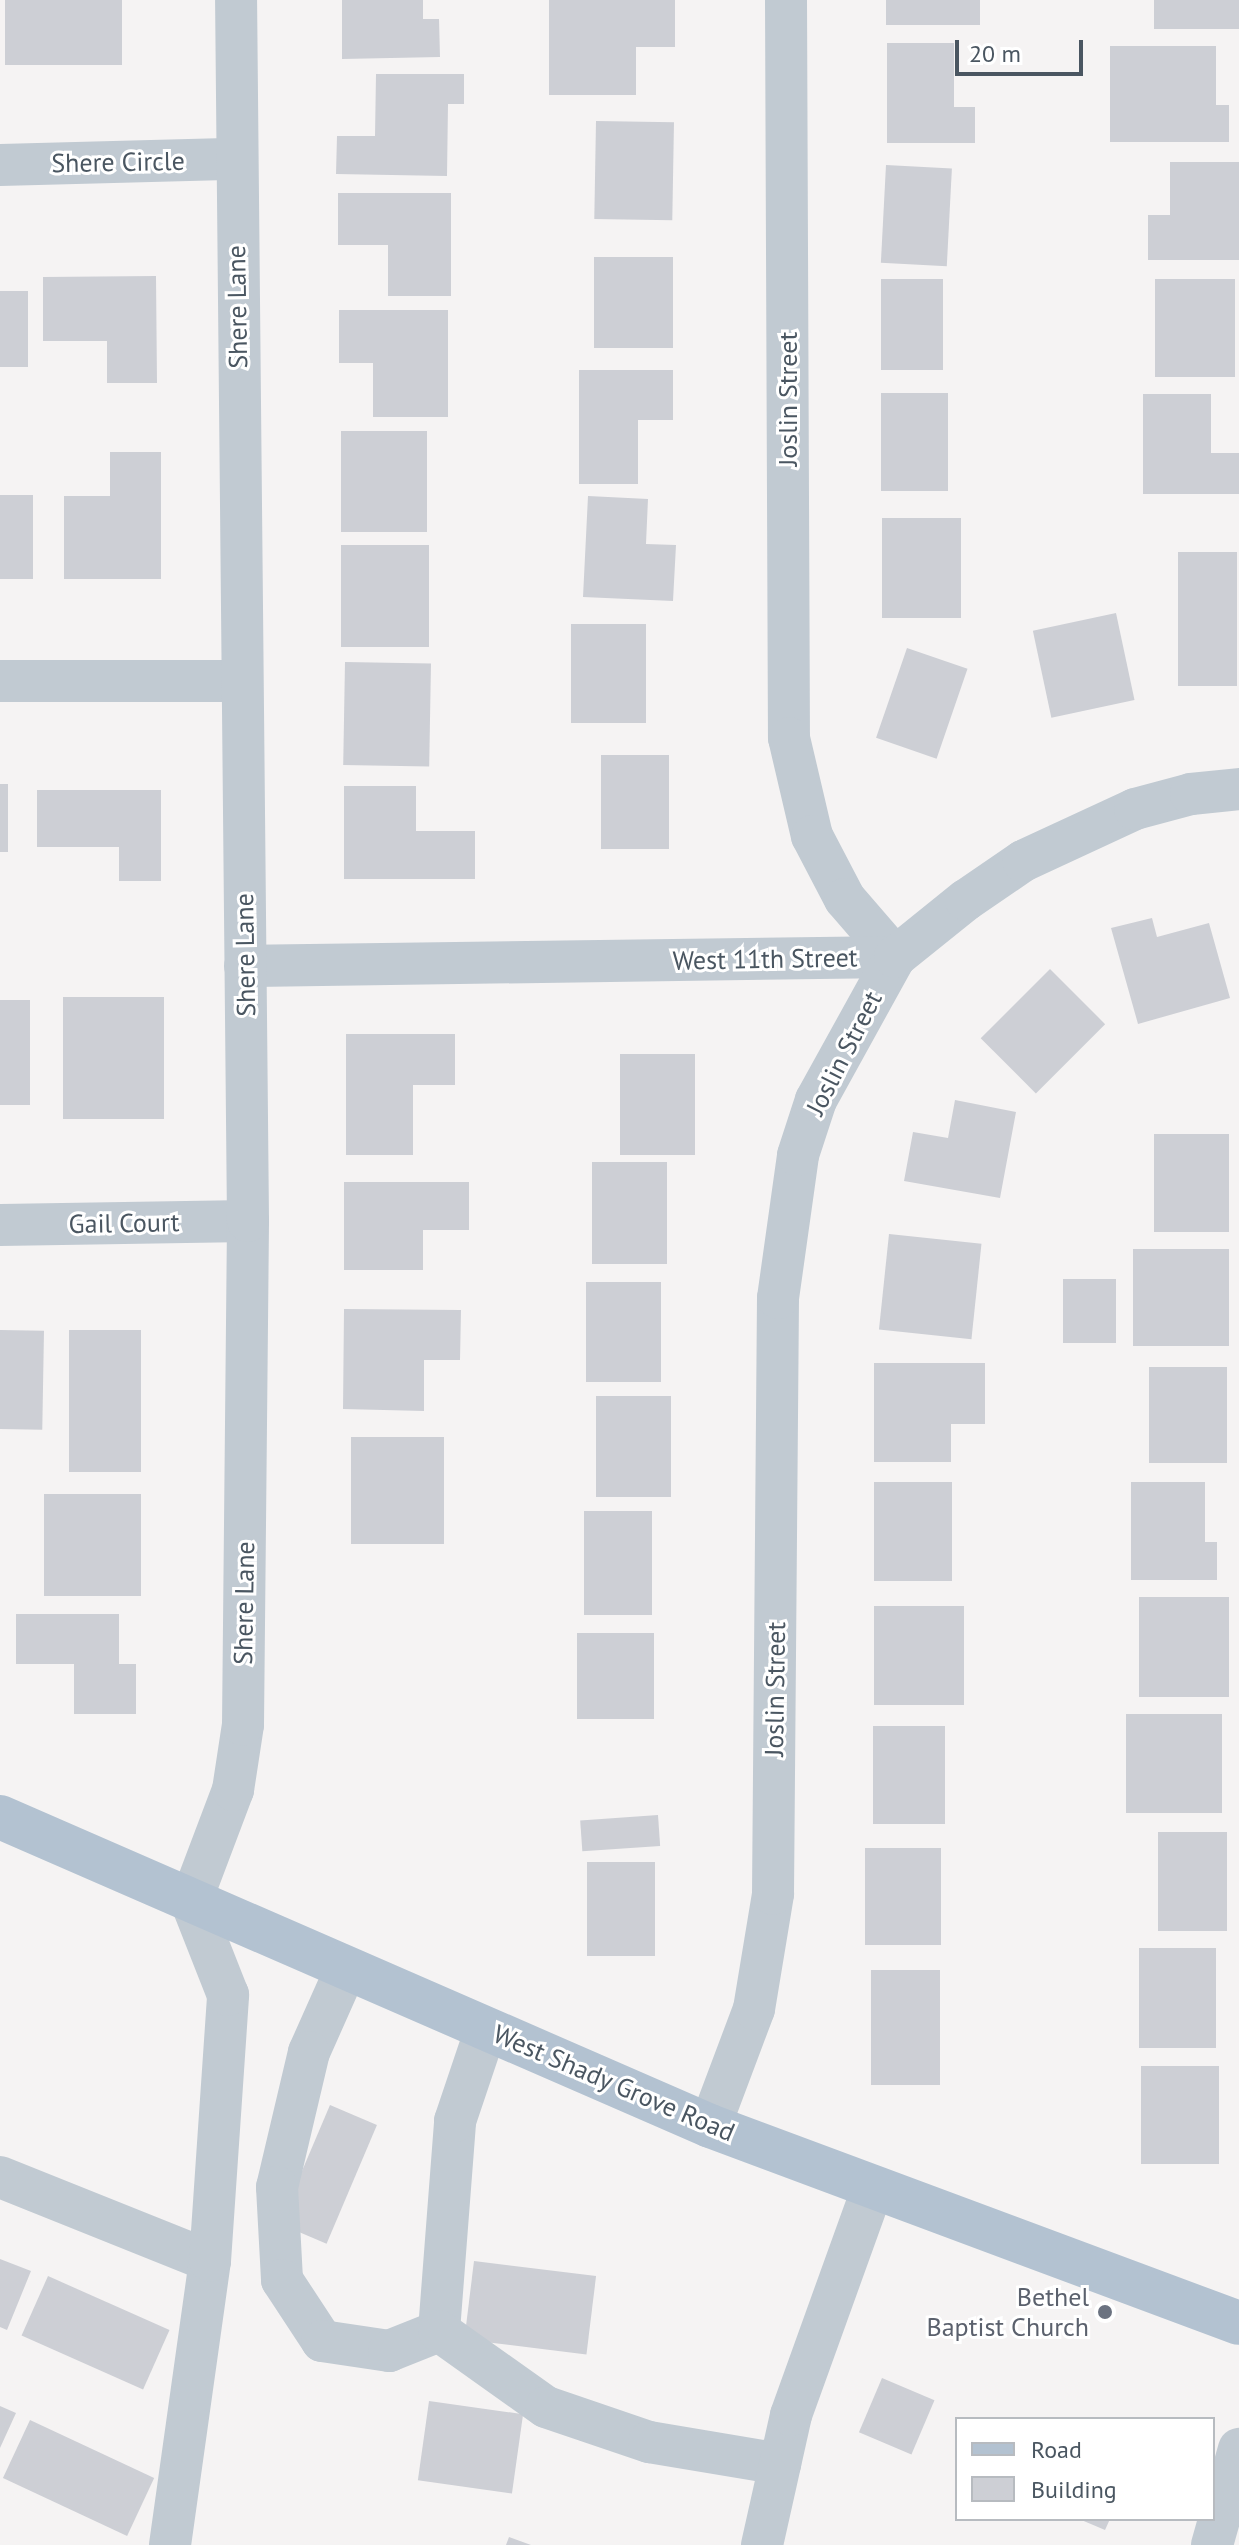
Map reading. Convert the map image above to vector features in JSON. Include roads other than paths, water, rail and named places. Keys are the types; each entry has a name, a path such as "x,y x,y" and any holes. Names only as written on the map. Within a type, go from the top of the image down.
{"main road":[{"name":"West Shady Grove Road","path":"0,1817 710,2126 1239,2323"}],"street":[{"name":"Shere Lane","path":"191,1901 217,1843 233,1790 243,1725 248,1221 236,0"},
{"name":"Joslin Street","path":"710,2126 754,2009 773,1894 778,1298 787,1215 816,1100 895,957 845,899 812,836 789,738 786,0"},
{"name":"Shere Circle","path":"0,165 236,159"},
{"path":"0,681 242,681"},
{"name":"West 11th Street","path":"245,966 895,957 1023,861 1135,809 1191,794 1239,789"},
{"name":"Gail Court","path":"0,1225 248,1221"},
{"path":"170,2545 210,2261 228,1995 191,1901"},
{"path":"346,1969 309,2052 277,2187 282,2280 322,2341 389,2351 439,2331"},
{"path":"439,2331 455,2121 486,2029"},
{"path":"0,2177 210,2261"},
{"path":"762,2545 791,2415 873,2187"},
{"path":"439,2331 546,2407 649,2442 780,2464"},
{"path":"1212,2545 1239,2449"}],"place":[{"name":"Bethel Baptist Church","path":"1105,2312"}]}
